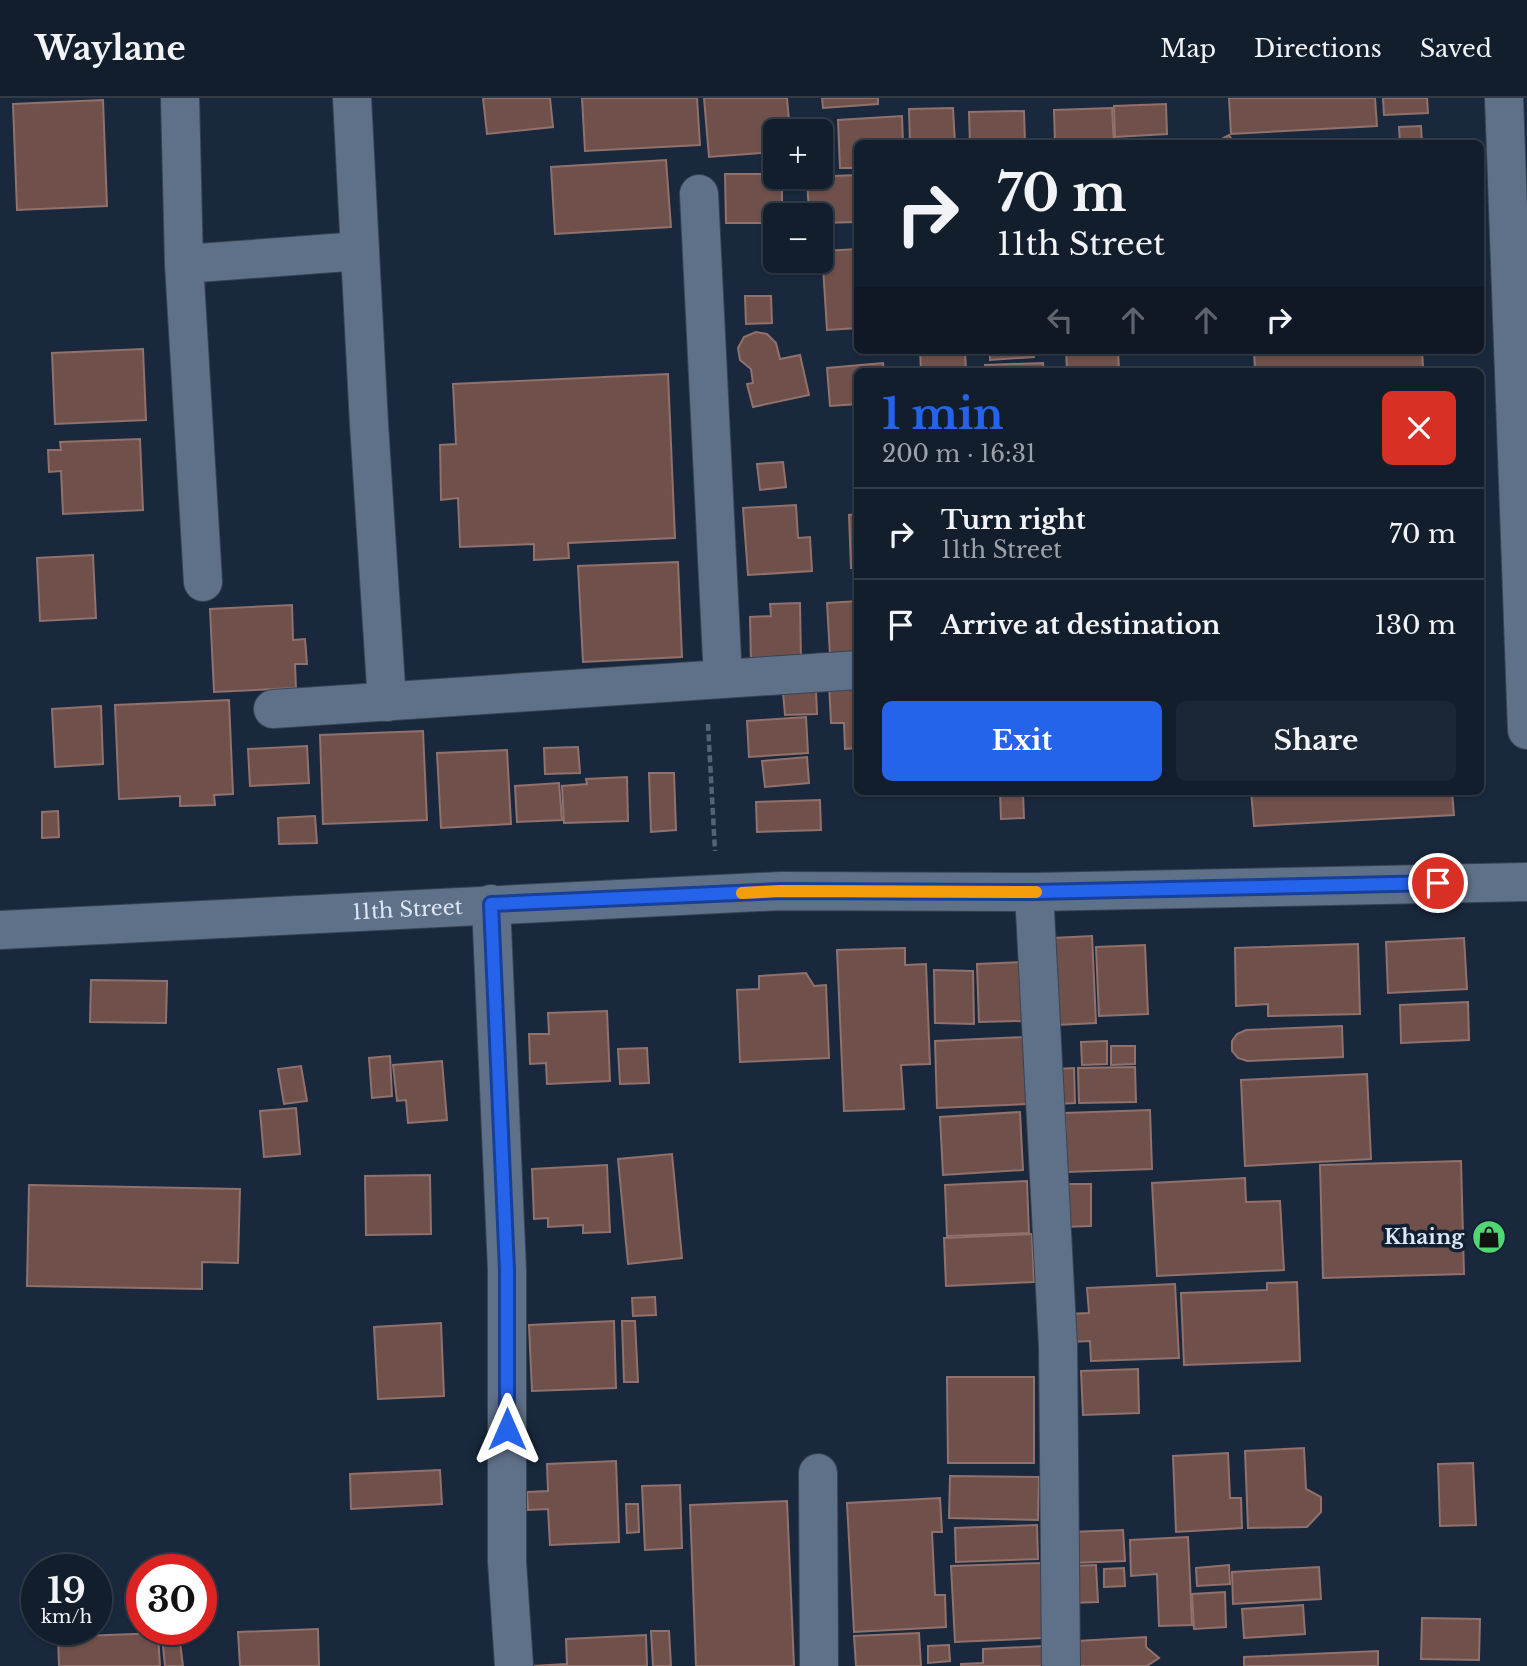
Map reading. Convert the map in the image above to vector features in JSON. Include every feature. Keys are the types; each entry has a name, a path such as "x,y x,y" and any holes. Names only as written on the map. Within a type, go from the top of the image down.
{"street":[{"path":"180,98 184,264 203,582"},
{"path":"352,98 387,702"},
{"path":"1504,98 1522,454 1527,730"},
{"path":"699,194 715,680"},
{"path":"184,264 360,251"},
{"path":"273,709 854,670"},
{"name":"11th Street","path":"0,930 781,891 1034,892 1527,882"},
{"path":"1034,892 1058,1346 1061,1666"},
{"path":"491,904 507,1270 507,1562 513,1666"},
{"path":"818,1473 819,1666"}],"path":[{"path":"715,680 718,894"}],"building":[{"path":"483,98 550,98 553,127 487,134"},
{"path":"582,98 697,98 700,145 585,151"},
{"path":"704,98 787,98 789,119 763,119 763,153 709,157"},
{"path":"822,98 878,98 878,104 823,108"},
{"path":"1229,98 1375,98 1377,126 1231,134"},
{"path":"1383,98 1427,98 1428,113 1384,115"},
{"path":"103,100 107,206 17,210 13,104"},
{"path":"1166,104 1167,134 1115,137 1114,106"},
{"path":"953,108 955,140 910,140 909,109"},
{"path":"1112,108 1114,140 1055,140 1054,110"},
{"path":"1024,111 1025,140 970,140 969,112"},
{"path":"902,116 903,140 854,140 854,168 840,168 838,120"},
{"path":"1421,126 1422,140 1400,140 1399,127"},
{"path":"666,160 671,227 555,234 551,167"},
{"path":"725,174 763,174 763,189 782,189 782,203 763,203 763,223 726,223"},
{"path":"854,175 854,222 833,223 833,203 808,203 808,189 833,189 833,176"},
{"path":"854,249 854,328 827,330 823,273 833,273 833,250"},
{"path":"745,296 771,296 772,323 746,324"},
{"path":"756,332 767,334 776,343 780,359 800,355 809,395 753,407 747,384 753,383 751,369 740,360 738,348 744,337"},
{"path":"143,349 146,420 55,424 52,353"},
{"path":"920,354 965,354 966,368 921,368"},
{"path":"990,354 1034,354 1034,357 990,360"},
{"path":"1066,354 1118,354 1119,368 1067,368"},
{"path":"1254,354 1422,354 1423,367 1381,368 1255,368"},
{"path":"883,363 884,368 854,368 854,404 830,406 827,368"},
{"path":"1043,363 1044,368 985,368 985,365"},
{"path":"668,374 675,538 568,543 569,558 534,560 534,544 460,547 458,498 441,500 440,445 456,444 453,384"},
{"path":"140,439 143,510 63,514 61,471 49,472 48,450 61,450 60,442"},
{"path":"783,462 786,487 760,490 757,464"},
{"path":"796,505 798,538 810,537 812,571 748,575 743,508"},
{"path":"854,514 854,568 851,568 849,515"},
{"path":"93,555 96,618 40,621 37,558"},
{"path":"678,562 682,657 583,662 578,566"},
{"path":"854,601 854,654 830,655 827,603"},
{"path":"800,603 801,662 751,663 750,617 771,616 770,604"},
{"path":"292,605 293,640 305,639 307,664 295,664 296,688 214,692 210,609"},
{"path":"854,683 854,748 845,749 844,723 831,723 829,684"},
{"path":"816,691 817,714 785,715 783,692"},
{"path":"229,700 233,794 214,795 215,805 180,806 180,796 119,799 115,705"},
{"path":"101,706 103,764 55,767 52,709"},
{"path":"806,717 808,753 749,757 747,721"},
{"path":"423,731 427,820 323,824 320,735"},
{"path":"307,746 309,783 250,786 248,749"},
{"path":"578,747 580,773 545,774 544,748"},
{"path":"507,750 511,824 441,828 437,753"},
{"path":"807,757 809,783 765,787 762,761"},
{"path":"649,773 674,773 676,830 651,832"},
{"path":"627,777 628,821 564,823 562,786 587,784 586,779"},
{"path":"559,783 562,820 517,822 515,786"},
{"path":"1000,795 1023,795 1024,818 1001,819"},
{"path":"1251,795 1452,795 1454,815 1254,826"},
{"path":"820,800 821,830 757,832 756,802"},
{"path":"58,811 59,837 42,838 42,812"},
{"path":"315,816 317,843 279,844 278,818"},
{"path":"1092,936 1096,1023 1057,1025 1053,938"},
{"path":"1464,938 1467,989 1388,993 1386,942"},
{"path":"1358,944 1360,1014 1268,1016 1268,1004 1236,1006 1235,948"},
{"path":"1145,945 1148,1014 1099,1016 1096,947"},
{"path":"905,948 905,965 926,964 930,1064 901,1065 904,1109 844,1111 837,950"},
{"path":"1021,962 1023,1021 979,1022 977,964"},
{"path":"934,970 973,971 974,1024 935,1023"},
{"path":"806,973 814,986 826,985 829,1058 740,1062 737,990 759,989 759,976"},
{"path":"91,980 167,981 166,1023 90,1022"},
{"path":"1468,1002 1469,1040 1401,1043 1400,1005"},
{"path":"607,1011 610,1081 547,1084 546,1063 530,1064 529,1034 549,1034 548,1013"},
{"path":"1342,1026 1343,1057 1247,1061 1238,1058 1232,1051 1232,1041 1237,1034 1246,1030"},
{"path":"1025,1037 1028,1104 937,1108 935,1041"},
{"path":"1107,1041 1107,1064 1082,1065 1081,1042"},
{"path":"1111,1046 1135,1046 1135,1064 1111,1065"},
{"path":"647,1048 649,1083 620,1084 618,1049"},
{"path":"390,1056 392,1096 372,1098 369,1058"},
{"path":"442,1061 447,1120 408,1123 406,1100 397,1101 393,1065"},
{"path":"301,1066 307,1101 284,1104 278,1069"},
{"path":"1135,1067 1136,1102 1079,1103 1078,1068"},
{"path":"1074,1068 1075,1103 1058,1104 1058,1069"},
{"path":"1367,1074 1371,1159 1245,1166 1241,1080"},
{"path":"296,1108 300,1154 264,1157 260,1111"},
{"path":"1150,1110 1152,1169 1067,1172 1065,1113"},
{"path":"1020,1112 1023,1170 943,1175 940,1117"},
{"path":"672,1154 682,1258 628,1264 618,1159"},
{"path":"1461,1161 1464,1274 1323,1278 1320,1165"},
{"path":"607,1165 610,1232 583,1233 583,1225 548,1227 548,1218 534,1219 532,1169"},
{"path":"430,1175 431,1234 366,1235 365,1176"},
{"path":"1245,1178 1246,1202 1280,1201 1284,1270 1157,1276 1152,1183"},
{"path":"1027,1181 1029,1233 947,1236 945,1185"},
{"path":"1062,1184 1091,1184 1091,1226 1062,1227"},
{"path":"29,1185 240,1189 238,1263 202,1262 202,1289 27,1286"},
{"path":"1032,1234 1034,1282 946,1286 944,1238"},
{"path":"1297,1282 1300,1361 1184,1365 1181,1293 1267,1290 1267,1283"},
{"path":"1175,1284 1179,1358 1091,1361 1090,1341 1070,1342 1068,1314 1089,1313 1087,1288"},
{"path":"655,1297 656,1315 633,1316 632,1298"},
{"path":"614,1321 616,1388 532,1391 529,1325"},
{"path":"622,1321 635,1321 638,1382 624,1382"},
{"path":"441,1323 444,1396 378,1399 374,1327"},
{"path":"1138,1369 1139,1413 1083,1415 1081,1371"},
{"path":"947,1377 1034,1377 1034,1463 948,1463"},
{"path":"1304,1448 1306,1489 1321,1497 1321,1512 1307,1527 1248,1528 1245,1451"},
{"path":"1228,1453 1230,1498 1241,1498 1242,1528 1176,1532 1173,1456"},
{"path":"616,1461 619,1542 550,1545 548,1509 528,1510 527,1492 548,1491 547,1464"},
{"path":"1473,1463 1476,1525 1440,1526 1438,1464"},
{"path":"440,1470 442,1504 351,1509 350,1474"},
{"path":"950,1476 1039,1477 1038,1520 949,1518"},
{"path":"680,1485 682,1548 645,1550 642,1486"},
{"path":"940,1498 942,1532 932,1532 935,1595 945,1595 946,1627 854,1632 847,1503"},
{"path":"787,1501 794,1666 696,1666 690,1505"},
{"path":"626,1504 638,1504 639,1532 627,1533"},
{"path":"1037,1525 1038,1559 956,1562 955,1528"},
{"path":"1123,1530 1125,1561 1072,1563 1070,1532"},
{"path":"1188,1537 1192,1625 1159,1626 1157,1574 1131,1576 1130,1540"},
{"path":"1042,1563 1044,1638 955,1642 951,1566"},
{"path":"1096,1565 1098,1602 1072,1603 1071,1566"},
{"path":"1229,1565 1230,1584 1197,1586 1196,1568"},
{"path":"1319,1567 1321,1599 1233,1604 1232,1572"},
{"path":"1124,1568 1125,1586 1104,1587 1104,1569"},
{"path":"1225,1592 1226,1627 1194,1629 1192,1594"},
{"path":"1303,1605 1305,1634 1244,1638 1242,1609"},
{"path":"1422,1618 1480,1619 1479,1660 1421,1659"},
{"path":"318,1629 319,1666 240,1666 238,1632"},
{"path":"651,1631 669,1631 671,1666 653,1666"},
{"path":"919,1633 921,1666 856,1666 854,1636"},
{"path":"126,1634 126,1645 159,1645 160,1666 59,1666 58,1645 112,1645 112,1635"},
{"path":"646,1635 647,1666 532,1666 567,1664 566,1639"},
{"path":"1146,1637 1146,1647 1159,1658 1147,1666 1078,1666 1077,1641"},
{"path":"163,1645 180,1645 183,1666 165,1666"},
{"path":"949,1645 950,1661 928,1663 928,1646"},
{"path":"1044,1646 1044,1666 961,1666 983,1663 983,1649"},
{"path":"1378,1651 1378,1666 1244,1666 1244,1657"}],"slow traffic":[{"path":"742,893 1036,892"}],"place":[{"name":"Khaing","path":"1489,1237"}],"route":[{"path":"507,1429 507,1270 491,904 781,891 1034,892 1438,883"}]}
